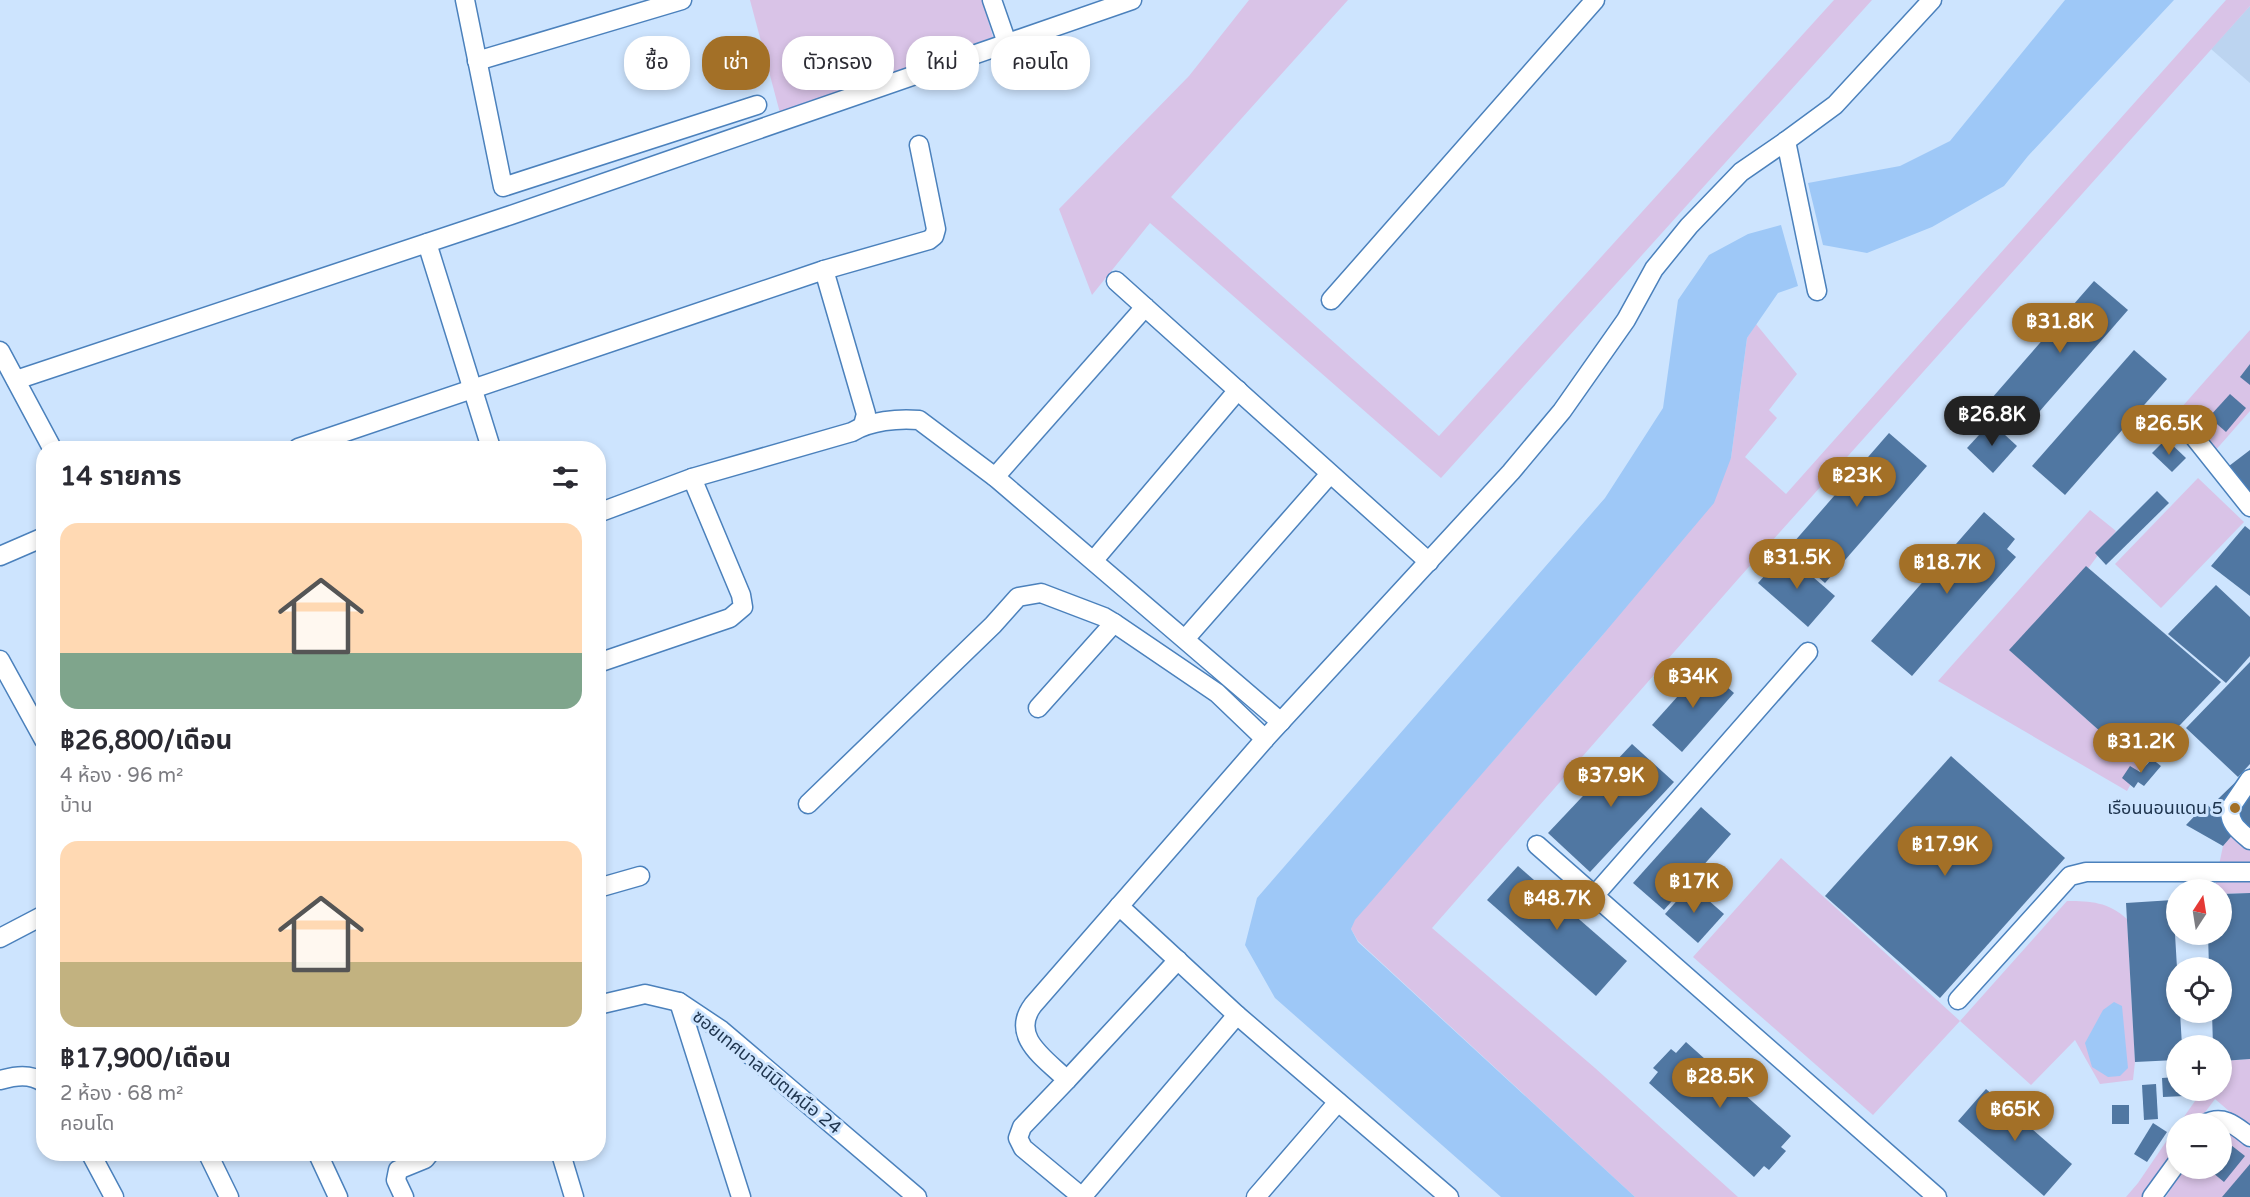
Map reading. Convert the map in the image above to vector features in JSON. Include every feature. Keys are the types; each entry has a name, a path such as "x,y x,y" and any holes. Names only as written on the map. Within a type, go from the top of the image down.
{"street":[{"path":"465,0 503,187 757,105"},
{"path":"477,61 682,0"},
{"path":"992,0 1005,36"},
{"path":"1027,36 1132,0"},
{"path":"1331,300 1595,0"},
{"path":"1067,1080 1028,1042 1026,1014 1265,739 1511,472 1562,411 1626,320 1654,269 1689,226 1741,172 1835,105 1932,0"},
{"path":"16,380 427,243 991,49"},
{"path":"1786,141 1817,291"},
{"path":"319,441 824,270 929,240 934,236 936,229 919,145"},
{"path":"427,243 489,441"},
{"path":"824,270 866,414 863,425"},
{"path":"1116,281 1429,562"},
{"path":"996,477 1145,308"},
{"path":"0,351 48,441"},
{"path":"1094,560 1238,390"},
{"path":"606,510 692,478 852,432 863,425 919,420 996,477 1281,722"},
{"path":"2183,423 2250,507"},
{"path":"1185,639 1330,474"},
{"path":"606,660 730,618 744,607 692,478"},
{"path":"0,556 36,540"},
{"path":"808,804 993,625 1018,597 1041,593 1104,616 1217,693 1265,739"},
{"path":"1038,708 1114,623"},
{"path":"1594,896 1808,652"},
{"path":"0,660 36,725"},
{"path":"2250,779 2229,812 2232,823 2250,840"},
{"path":"1536,845 1937,1197"},
{"path":"1958,1000 2070,876 2086,872 2250,872"},
{"path":"606,886 640,876"},
{"path":"1119,906 1237,1015 1338,1102 1428,1191 1449,1197"},
{"path":"0,938 36,919"},
{"path":"1178,960 1022,1127 1018,1138 1023,1148 1082,1197 1237,1015"},
{"name":"ซอยเทศบาลนิมิตเหนือ 24","path":"606,1003 645,994 679,1002 721,1030 917,1197"},
{"path":"679,1002 741,1197"},
{"path":"0,1080 19,1076 36,1078"},
{"path":"1256,1197 1338,1102"},
{"path":"2232,1125 2250,1137"},
{"path":"99,1161 114,1197"},
{"path":"211,1161 229,1197"},
{"path":"321,1161 338,1197"},
{"path":"404,1197 396,1180 398,1170 418,1161"},
{"path":"563,1161 574,1197"},
{"path":"2152,1197 2166,1178"}],"shaded area":[{"path":"750,0 982,0 993,36 979,42 979,36 906,36 906,68 894,72 894,36 782,36 782,90 844,90 780,113 770,75 770,36 760,36"},
{"path":"1249,0 1348,0 1171,197 1439,436 1834,0 1872,0 1441,478 1150,223 1092,295 1059,209 1189,76"},
{"path":"2226,0 2250,0 2250,6 1739,578 1432,928 1595,1068 1738,1197 1635,1197 1358,941 1351,929 1354,920 1601,637 1731,458 1747,338 1756,324 1797,374 1769,410 1777,418 1745,457 1786,494"},
{"path":"2250,6 2250,83 2211,49"},
{"path":"2250,330 2250,411 2214,452 2181,408"},
{"path":"2198,478 2244,522 2161,608 2115,564"},
{"path":"2090,510 2116,531 2023,656 2026,665 2140,767 2127,791 1938,681"},
{"path":"2234,833 2250,847 2250,865 2219,865 2223,846"},
{"path":"1781,858 1960,1021 1873,1115 1693,957"},
{"path":"2217,877 2250,878 2250,893 2232,894 2232,879 2217,879"},
{"path":"2067,901 2084,901 2106,906 2127,919 2135,1062 2133,1080 2100,1084 2075,1040 2031,1085 1960,1021"},
{"path":"2250,1059 2250,1129 2217,1101 2232,1101 2232,1060"},
{"path":"2195,1101 2214,1101 2204,1113 2187,1113"},
{"path":"2232,1133 2250,1149 2250,1197 2166,1197 2177,1179 2232,1179"},
{"path":"2166,1142 2166,1168 2146,1197 2126,1197"}],"water":[{"path":"2065,0 2174,0 2028,156 2004,186 1932,227 1867,253 1823,245 1808,183 1900,166 1950,141"},
{"path":"1781,225 1798,286 1778,293 1747,338 1731,458 1714,503 1355,920 1351,929 1358,942 1635,1197 1501,1197 1275,998 1245,945 1257,898 1605,498 1663,408 1678,300 1709,255 1748,234"},
{"path":"2114,1002 2122,1006 2128,1068 2120,1076 2108,1077 2092,1067 2085,1043 2103,1010"}],"building":[{"path":"2094,281 2128,310 2026,427 1992,398"},
{"path":"2134,350 2167,379 2065,495 2032,466"},
{"path":"2250,364 2250,385 2240,377"},
{"path":"2230,394 2246,408 2226,432 2209,417"},
{"path":"1991,422 2017,446 1993,473 1967,448"},
{"path":"1889,433 1927,466 1825,583 1787,550"},
{"path":"2166,439 2186,458 2172,472 2152,453"},
{"path":"2250,450 2250,493 2229,466"},
{"path":"2157,491 2169,503 2106,565 2095,553"},
{"path":"1984,512 2015,539 2007,549 2016,557 1912,676 1871,641"},
{"path":"2245,526 2250,530 2250,596 2211,566"},
{"path":"1785,553 1835,596 1808,627 1758,583"},
{"path":"2086,566 2221,682 2140,767 2009,650"},
{"path":"2216,585 2250,617 2250,656 2226,683 2168,634"},
{"path":"2250,662 2250,764 2238,777 2186,728"},
{"path":"1704,667 1734,693 1682,752 1652,725"},
{"path":"1632,744 1674,782 1590,872 1548,833"},
{"path":"1951,756 2065,858 1940,998 1825,896"},
{"path":"2152,759 2161,766 2144,786 2138,782 2134,788 2122,778 2130,766 2140,772"},
{"name":"เรือนนอนแดน 5","path":"2250,768 2250,831 2242,824 2223,846 2186,825 2206,804 2216,812 2222,804 2218,799"},
{"path":"1701,807 1731,834 1664,910 1633,883"},
{"path":"1518,866 1627,961 1596,996 1487,900"},
{"path":"1691,885 1724,914 1698,943 1665,914"},
{"path":"2250,893 2250,1059 2232,1060 2232,1035 2213,1035 2212,1023 2232,1023 2232,957 2209,957 2208,945 2232,945 2232,894"},
{"path":"2166,900 2166,945 2176,945 2176,957 2166,957 2166,1023 2181,1023 2181,1035 2166,1035 2166,1060 2135,1062 2126,903"},
{"path":"1686,1042 1791,1136 1781,1147 1786,1151 1769,1170 1764,1166 1754,1177 1649,1083 1658,1072 1653,1068 1671,1049 1676,1053"},
{"path":"2162,1078 2166,1078 2166,1097 2163,1097"},
{"path":"2156,1084 2158,1119 2144,1120 2142,1085"},
{"path":"1986,1089 2072,1164 2044,1196 1958,1121"},
{"path":"2112,1105 2129,1105 2129,1124 2112,1124"},
{"path":"2153,1123 2166,1131 2147,1162 2134,1154"},
{"path":"2232,1146 2245,1156 2232,1172"},
{"path":"2250,1164 2250,1197 2222,1197"}],"place":[{"name":"เรือนนอนแดน 5","path":"2235,808"}]}
